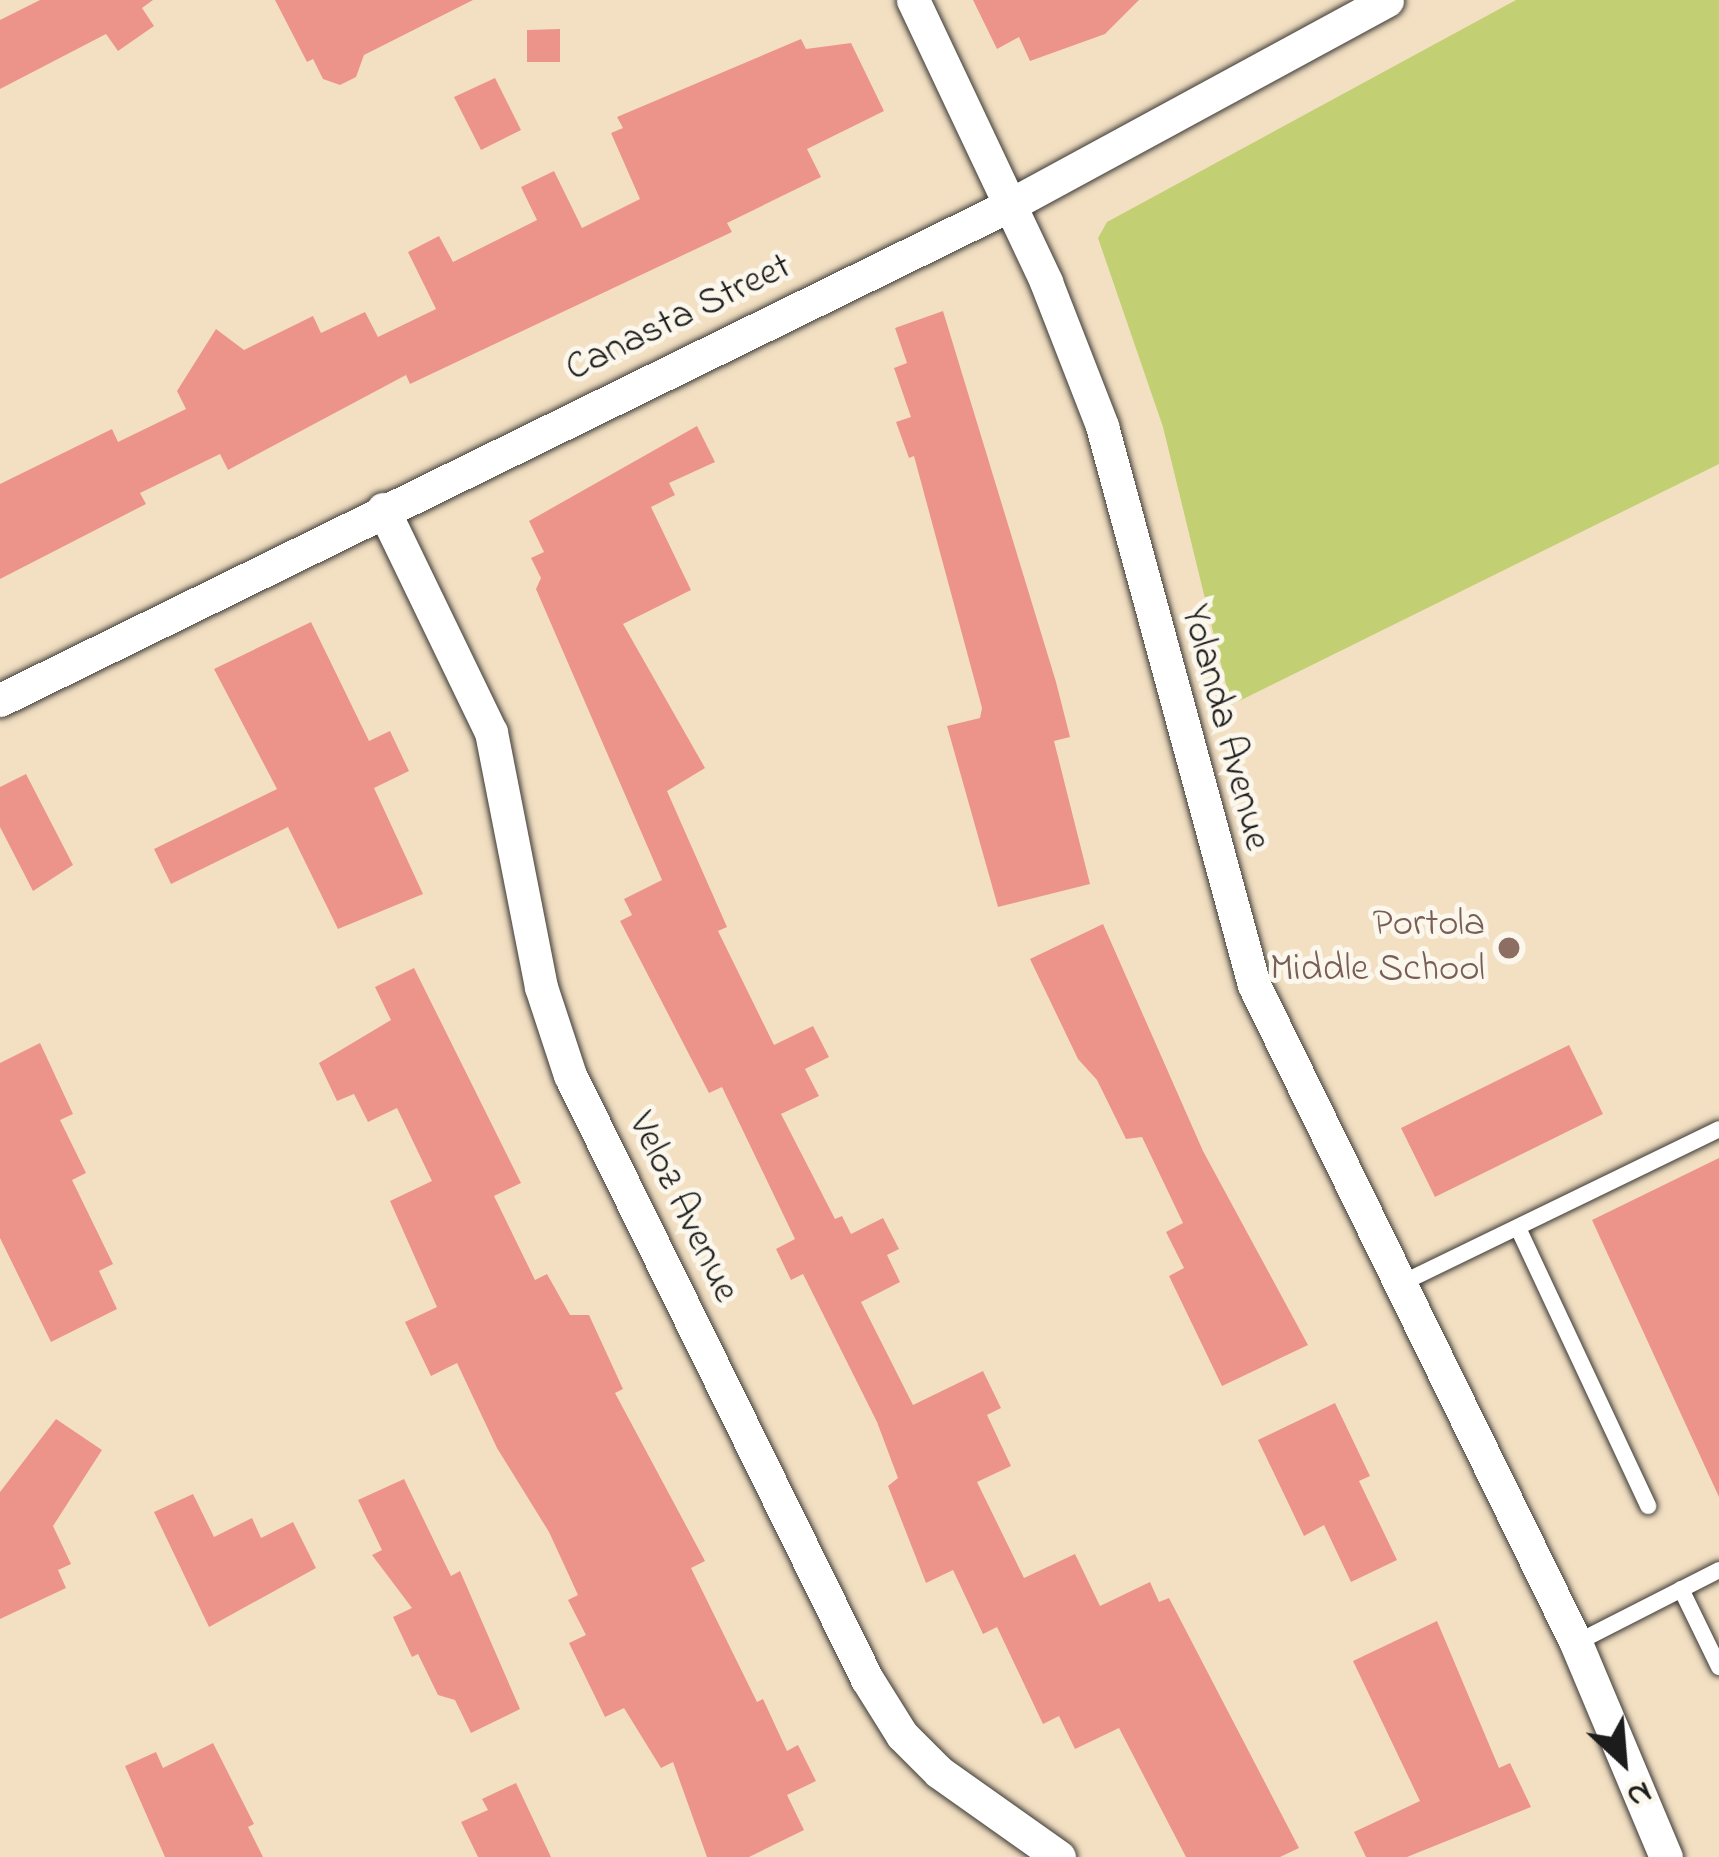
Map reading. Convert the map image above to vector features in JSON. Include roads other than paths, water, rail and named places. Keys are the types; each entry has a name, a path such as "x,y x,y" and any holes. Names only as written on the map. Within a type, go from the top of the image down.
{"street":[{"name":"Yolanda Avenue","path":"913,0 1010,205 1102,426 1254,985 1395,1286 1576,1642 1666,1857"},
{"name":"Canasta Street","path":"0,700 1010,205 1387,0"},
{"name":"Veloz Avenue","path":"383,509 491,732 541,987 564,1060 867,1679 902,1736 939,1772 1059,1857"}],"lane":[{"path":"1395,1286 1719,1129"},
{"path":"1518,1228 1648,1506"},
{"path":"1576,1642 1719,1570"},
{"path":"1681,1589 1719,1667"}],"place":[{"name":"Portola Middle School","path":"1509,948"}]}
